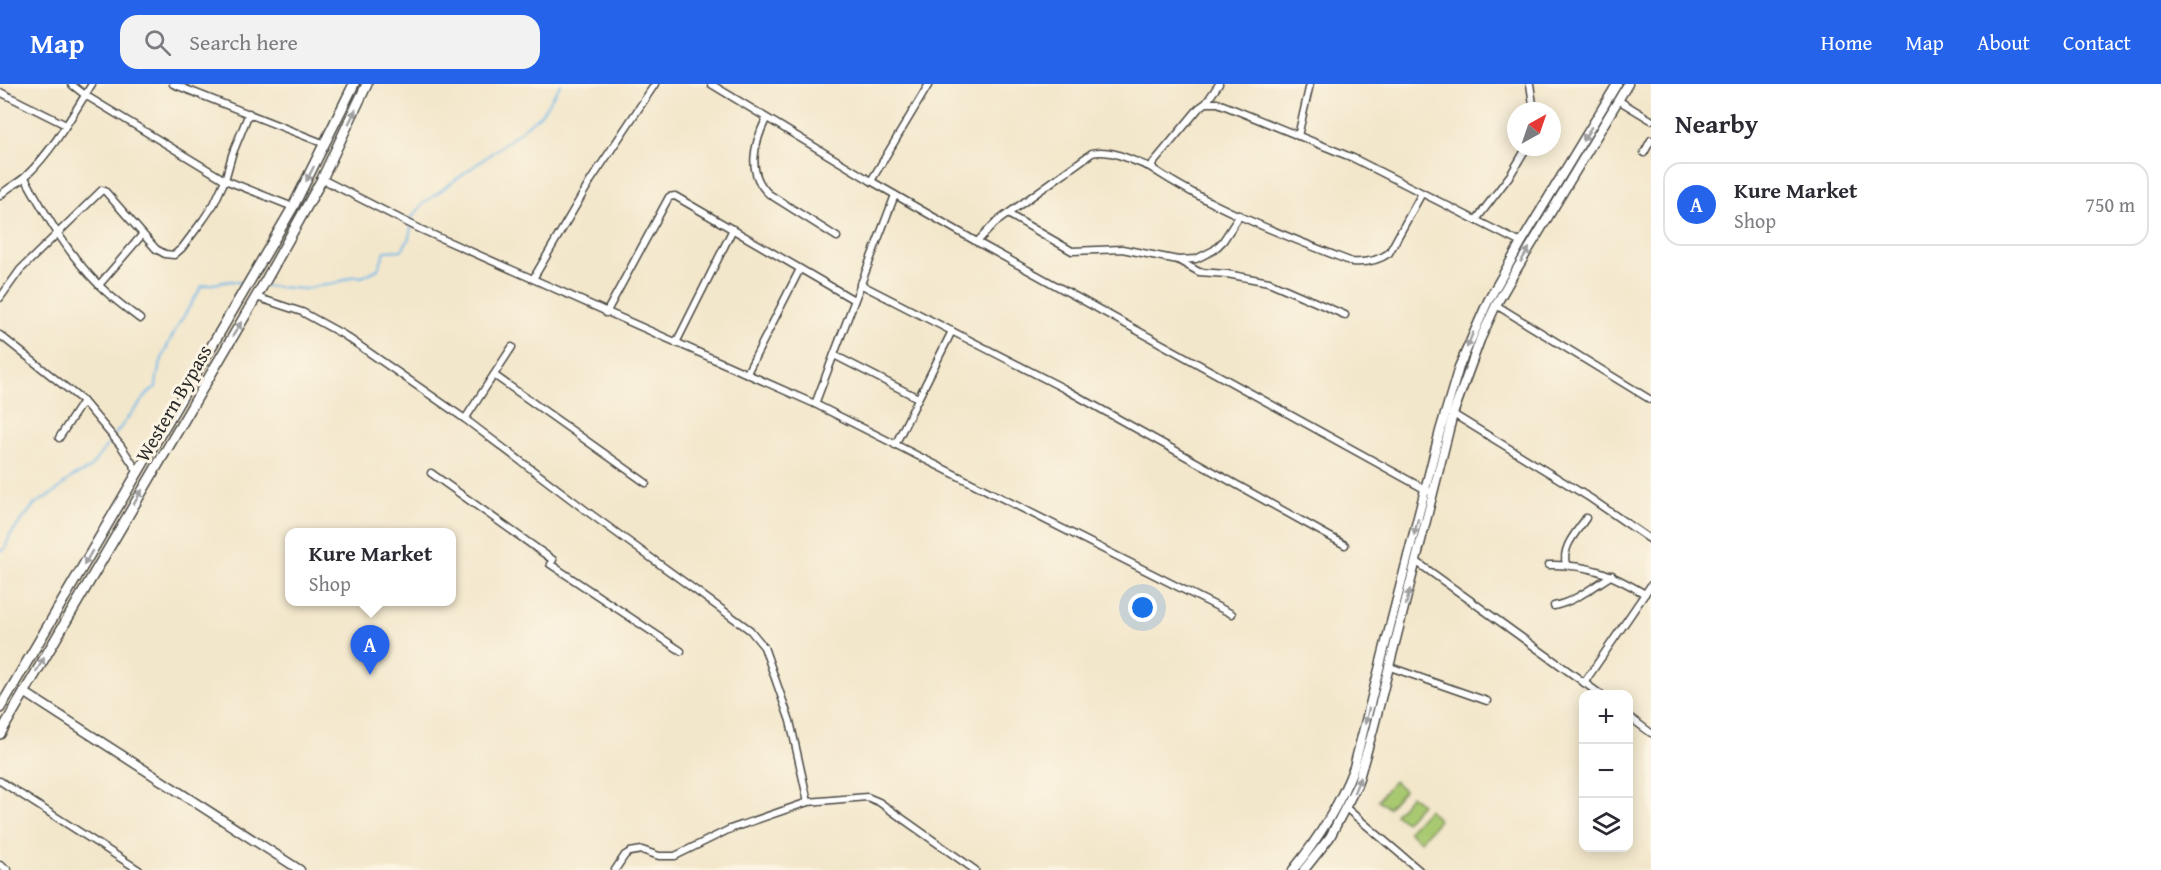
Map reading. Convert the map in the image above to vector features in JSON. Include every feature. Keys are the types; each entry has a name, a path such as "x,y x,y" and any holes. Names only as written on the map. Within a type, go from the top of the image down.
{"main road":[{"name":"Western Bypass","path":"0,708 293,207 354,84"},
{"name":"Western Bypass","path":"0,734 266,280 322,179 367,84"},
{"path":"1304,870 1330,837 1358,785 1417,562 1448,399 1459,367 1488,301 1617,84"},
{"path":"1293,870 1334,814 1354,768 1429,492 1471,362 1496,305 1628,84"},
{"path":"24,692 300,870"}],"street":[{"path":"71,84 85,95 225,180 293,207"},
{"path":"0,196 3,188 25,178 66,125 92,84"},
{"path":"173,84 326,144"},
{"path":"533,279 591,180 655,84"},
{"path":"711,84 766,119 977,242 1429,492"},
{"path":"871,181 929,84"},
{"path":"1150,167 1194,113 1206,104 1219,84"},
{"path":"1298,135 1310,84"},
{"path":"1530,84 1533,102"},
{"path":"0,92 66,125"},
{"path":"1618,100 1651,120"},
{"path":"1206,104 1218,103 1353,158 1521,243"},
{"path":"0,298 20,270 102,190 156,249 165,254 174,255 182,249 214,204 249,113"},
{"path":"766,119 755,146 755,171 761,188 837,237"},
{"path":"1644,153 1651,140"},
{"path":"977,242 989,228 1092,153 1100,151 1150,167 1175,184 1240,215 1352,262 1381,258 1389,253 1422,193"},
{"path":"1476,220 1522,156"},
{"path":"25,178 57,234 77,261 99,285 140,320"},
{"path":"322,179 418,228 815,404 1232,614"},
{"path":"815,404 895,195"},
{"path":"606,313 669,197 677,196 854,300"},
{"path":"1008,214 1072,251 1122,249 1178,260 1196,259 1214,250 1223,241 1240,215"},
{"path":"676,343 733,229"},
{"path":"99,285 142,235"},
{"path":"1178,260 1199,272 1227,274 1269,282 1344,315"},
{"path":"747,373 800,269"},
{"path":"860,284 1063,388 1345,544"},
{"path":"258,294 326,324 465,419 758,637 764,647 790,721 808,802"},
{"path":"1496,305 1651,400"},
{"path":"895,445 952,331"},
{"path":"0,335 83,401 121,446 138,472"},
{"path":"465,419 512,347"},
{"path":"834,355 918,398"},
{"path":"494,375 646,483"},
{"path":"58,438 83,401"},
{"path":"1453,414 1590,498 1651,540"},
{"path":"431,472 551,562 681,651"},
{"path":"1566,564 1565,549 1586,518"},
{"path":"1417,562 1594,690"},
{"path":"1549,565 1566,564 1612,575 1645,594"},
{"path":"1554,606 1569,602 1612,575"},
{"path":"1584,683 1651,585"},
{"path":"1390,667 1487,701"},
{"path":"1633,719 1651,733"},
{"path":"0,781 139,870"},
{"path":"615,870 630,852 642,850 659,856 675,856 730,829 808,802 873,798 975,870"},
{"path":"1346,808 1419,870"},
{"path":"0,865 8,870"}],"green space":[{"path":"1394,781 1404,790 1388,808 1378,800"},
{"path":"1411,795 1421,804 1405,822 1395,814"},
{"path":"1428,809 1439,820 1420,841 1408,831"}],"waterway":[{"path":"412,222 412,217 424,203 541,114 561,84"},
{"path":"265,286 304,289 339,282 354,276 362,277 378,269 385,251 402,250 409,238 411,227"},
{"path":"0,551 5,549 10,535 35,504 55,492 72,477 89,469 133,411 156,387 161,361 180,322 202,286 230,281 245,283"}],"place":[{"name":"Kure Market","path":"370,675"}]}
